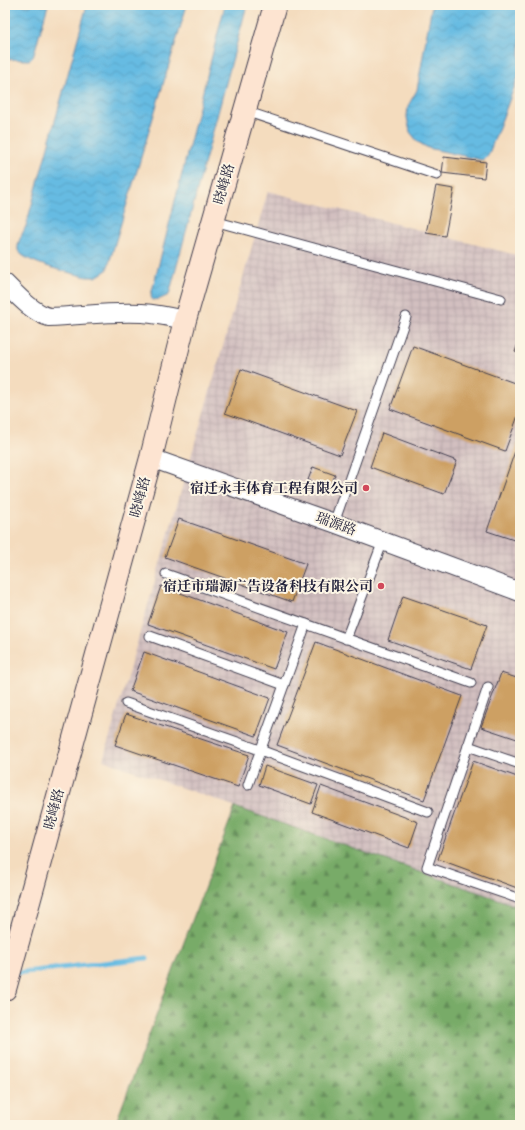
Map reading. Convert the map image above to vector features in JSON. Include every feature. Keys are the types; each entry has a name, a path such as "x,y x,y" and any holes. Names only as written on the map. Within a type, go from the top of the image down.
{"street":[{"name":"晓峰路","path":"5,989 151,458 185,320 275,5"},
{"path":"5,282 35,310 42,315 49,317 143,313 185,320"},
{"name":"瑞源路","path":"151,458 334,523 520,592"}],"lane":[{"path":"245,111 437,175"},
{"path":"214,220 501,299"},
{"path":"334,523 406,317"},
{"path":"346,639 383,541"},
{"path":"166,574 471,683"},
{"path":"248,785 306,624"},
{"path":"150,636 284,685"},
{"path":"488,687 427,867 520,899"},
{"path":"126,703 260,750 428,812"},
{"path":"468,746 520,764"}],"shaded area":[{"path":"268,191 520,256 520,907 103,760"}],"green space":[{"path":"235,807 520,907 520,1125 115,1125"}],"water":[{"path":"5,5 48,5 33,57 29,60 5,59"},
{"path":"87,5 187,5 107,270 96,277 87,277 38,263 28,259 18,250 18,244 26,226"},
{"path":"225,5 247,5 169,295 160,299 152,300 151,295"},
{"path":"432,5 520,5 520,72 488,156 482,160 428,148 418,142 410,132 407,117 408,106 417,90"}],"building":[{"path":"444,157 486,162 484,178 442,173"},
{"path":"436,186 454,189 445,236 426,233"},
{"path":"520,338 520,354 515,352"},
{"path":"413,346 520,385 520,410 505,451 390,409"},
{"path":"241,369 357,411 340,455 225,413"},
{"path":"382,433 457,461 444,494 370,467"},
{"path":"520,437 520,542 487,531"},
{"path":"313,467 335,475 330,488 308,480"},
{"path":"179,519 306,564 292,602 165,557"},
{"path":"161,586 288,632 274,669 148,624"},
{"path":"403,596 487,625 471,669 388,640"},
{"path":"316,642 462,696 424,800 277,745"},
{"path":"144,652 270,698 256,736 130,691"},
{"path":"501,673 520,679 520,740 481,727"},
{"path":"126,714 249,755 238,787 115,745"},
{"path":"473,761 520,778 520,889 438,859"},
{"path":"265,766 318,785 311,804 259,785"},
{"path":"321,786 418,822 409,848 312,812"}],"waterway":[{"path":"16,973 147,958"}],"place":[{"name":"宿迁永丰体育工程有限公司","path":"366,488"},
{"name":"宿迁市瑞源广告设备科技有限公司","path":"381,586"}]}
